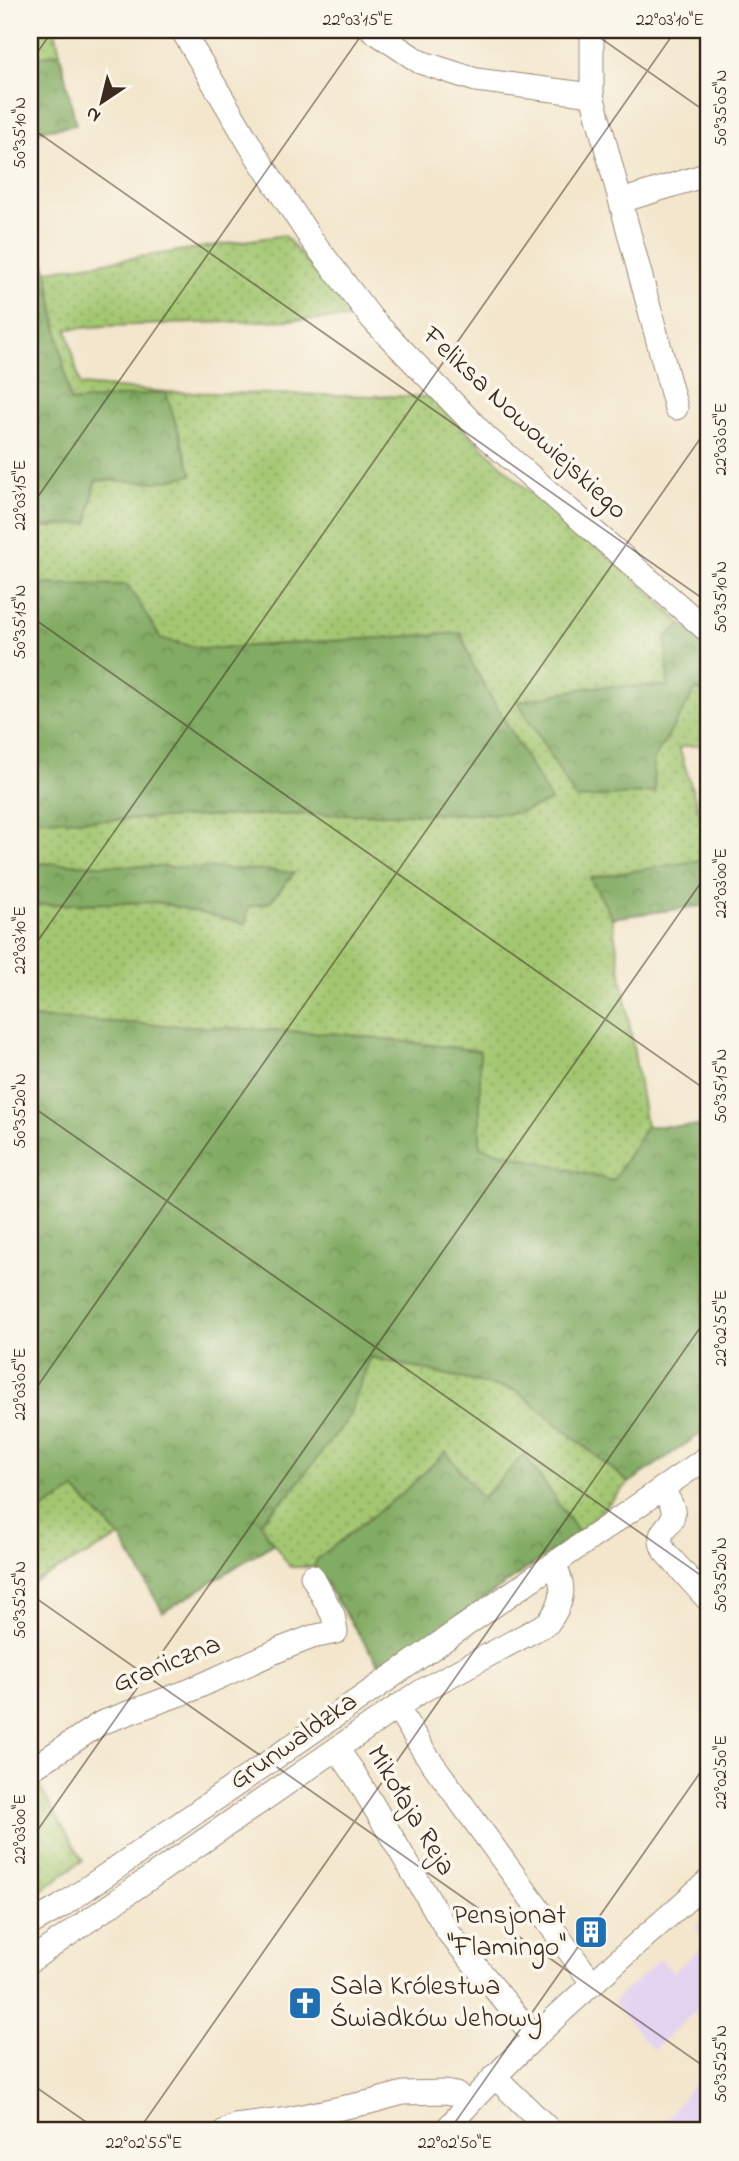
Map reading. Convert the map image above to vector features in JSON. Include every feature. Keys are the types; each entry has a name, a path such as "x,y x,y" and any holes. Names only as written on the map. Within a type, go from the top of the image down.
{"street":[{"name":"Feliksa Nowowiejskiego","path":"181,30 256,155 311,239 372,319 487,438 709,632"},
{"path":"372,30 420,62 476,80 592,95"},
{"path":"592,30 592,95 676,408"},
{"path":"621,201 709,174"},
{"path":"30,1924 72,1899 709,1457"},
{"path":"662,1489 673,1510 672,1518 660,1535 659,1543 709,1601"},
{"name":"Grunwaldzka","path":"30,1961 397,1707 425,1689 548,1623 559,1607 563,1595 560,1576 554,1565"},
{"name":"Graniczna","path":"30,1770 102,1723 191,1690 291,1645 336,1632 332,1615 312,1576"},
{"path":"397,1707 425,1753 593,1984"},
{"name":"Mikołaja Reja","path":"337,1749 449,1932 534,2037"},
{"path":"445,2131 494,2076 534,2037 709,1880"},
{"path":"494,2076 551,2131"},
{"path":"225,2131 235,2126 289,2125 403,2093 445,2092 456,2094 469,2103"}],"shaded area":[{"path":"709,1914 709,1999 653,2050 613,2002 660,1959 673,1973 707,1943 695,1927"},
{"path":"709,2071 709,2128 706,2131 658,2131 692,2086"}],"green space":[{"path":"30,30 55,30 60,53 30,58"},
{"path":"60,53 76,125 30,132 30,58"},
{"path":"30,205 47,271 70,402 166,392 192,475 156,482 95,480 88,523 30,528"},
{"path":"284,235 355,318 67,329 80,385 166,392 431,397 527,490 632,576 682,624 666,637 668,686 597,687 655,792 653,761 696,688 709,696 709,744 679,747 709,843 709,859 591,878 612,918 646,1126 614,1181 479,1147 480,1051 342,1034 30,1018 30,905 156,902 246,923 248,907 270,902 293,873 30,863 30,811 499,713 472,664 461,633 204,649 161,639 127,585 30,584 30,528 88,523 95,480 156,482 192,475 166,393 70,402 47,271"},
{"path":"30,584 128,585 161,639 204,649 461,633 472,664 551,801 518,813 30,819"},
{"path":"682,624 709,650 709,696 696,689 653,761 655,792 576,799 518,702 590,687 668,686 666,637"},
{"path":"709,859 709,905 612,918 590,878"},
{"path":"30,863 294,873 270,902 248,907 246,924 156,902 30,905"},
{"path":"30,1018 342,1034 480,1051 480,1147 613,1181 646,1126 709,1126 709,1428 629,1483 517,1391 370,1357 349,1417 290,1493 260,1522 273,1544 163,1612 120,1537 75,1490 30,1517"},
{"path":"370,1357 517,1391 629,1483 579,1533 525,1455 482,1498 446,1453 314,1567 290,1567 259,1523 290,1493 363,1379"},
{"path":"446,1452 482,1498 524,1455 579,1533 382,1669 314,1567 317,1559 407,1489"},
{"path":"74,1489 120,1537 30,1584 30,1517"},
{"path":"37,1783 83,1860 30,1898 30,1787"}],"place":[{"name":"Pensjonat \"Flamingo\"","path":"591,1932"},
{"name":"Sala Królestwa Świadków Jehowy","path":"305,2003"}]}
